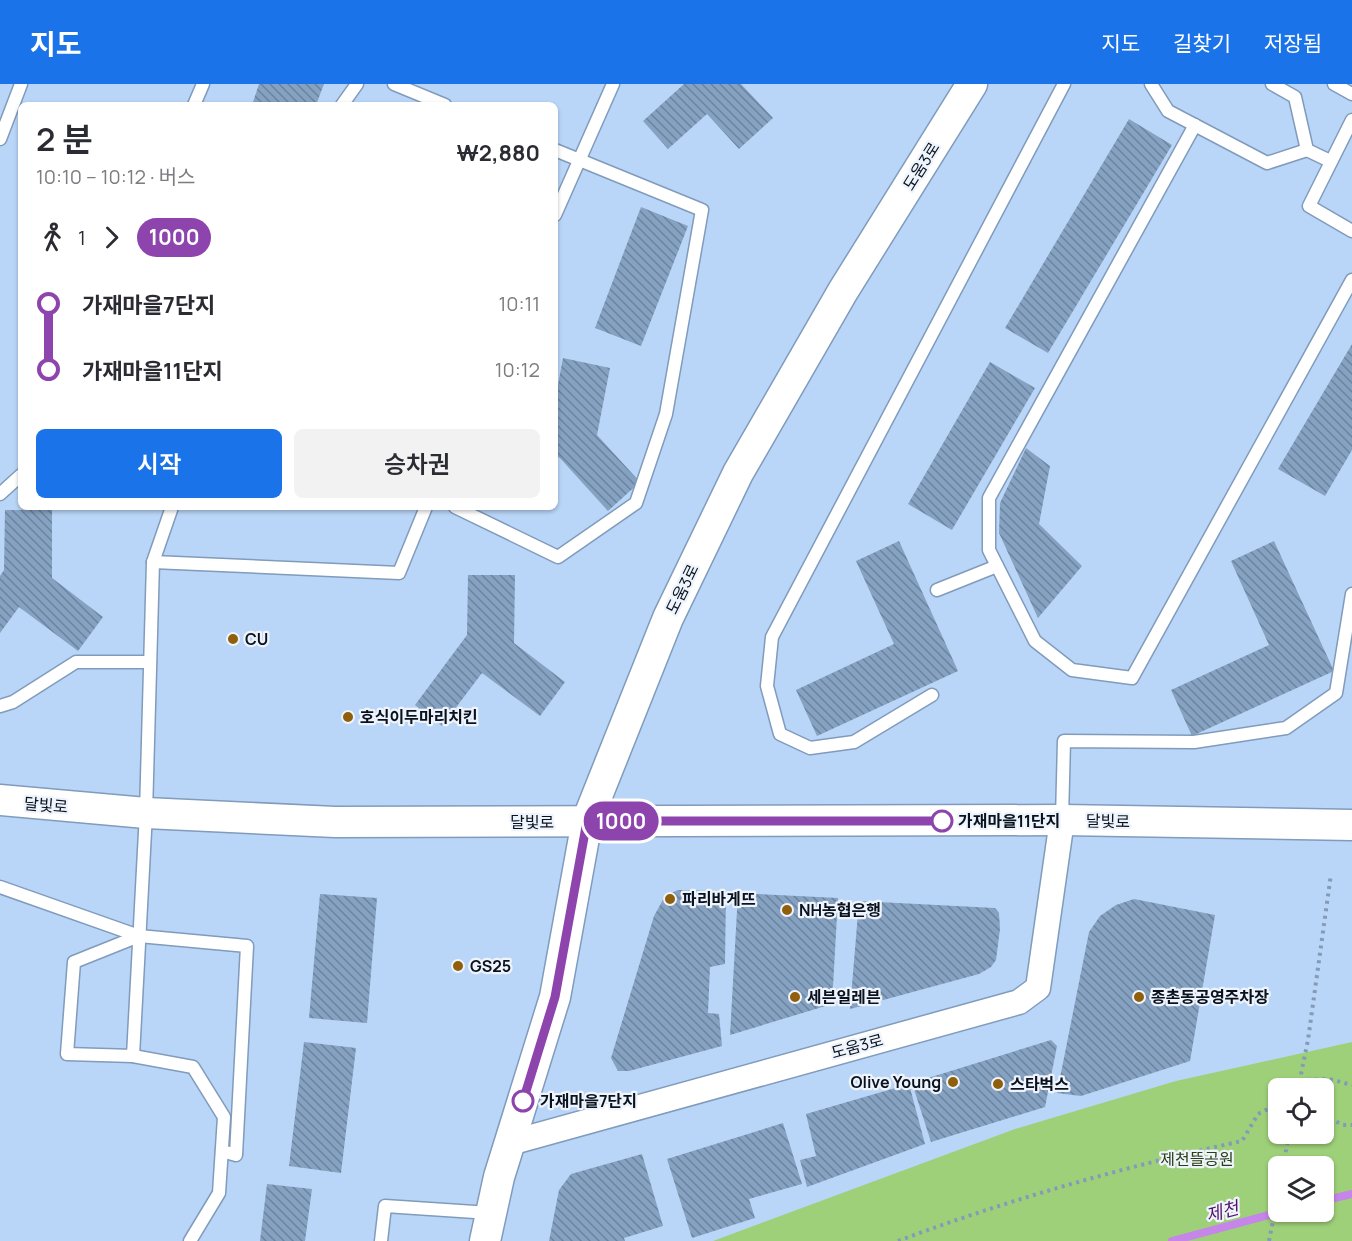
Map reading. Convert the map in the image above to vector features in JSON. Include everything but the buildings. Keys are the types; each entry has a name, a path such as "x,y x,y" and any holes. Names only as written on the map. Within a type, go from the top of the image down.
{"street":[{"name":"도움3로","path":"488,1227 510,1143 555,997 587,821 668,618 738,473 843,291 972,84"},
{"name":"달빛로","path":"0,800 146,813 335,822 1062,820 1352,825"},
{"name":"도움3로","path":"510,1143 1019,1002 1038,988 1062,820"}],"lane":[{"path":"0,139 21,84"},
{"path":"195,102 203,84"},
{"path":"344,102 357,84"},
{"path":"394,84 438,102"},
{"path":"558,208 613,84"},
{"path":"932,695 854,742 810,748 780,734 767,686 772,638 1064,84"},
{"path":"1151,84 1168,111 1267,163 1307,150 1330,161"},
{"path":"1272,84 1295,97 1307,150"},
{"path":"1334,84 1352,94"},
{"path":"1352,120 1309,206 1352,231"},
{"path":"1195,125 989,498 989,550 1035,641 1072,670 1132,678 1352,280"},
{"path":"461,510 558,556 636,503 666,414 702,210 558,151"},
{"path":"0,494 18,478"},
{"path":"133,1056 146,813 153,562 171,510"},
{"path":"153,562 399,573 425,510"},
{"path":"937,590 997,566"},
{"path":"1062,820 1064,741 1194,742 1286,728 1336,693 1352,594"},
{"path":"0,706 13,702 76,662 150,662"},
{"path":"0,887 139,936 248,946 236,1155 222,1151"},
{"path":"139,936 74,962 67,1054 133,1056 193,1067 224,1117 219,1193 190,1241"},
{"path":"381,1241 385,1206 488,1227"}],"path":[{"path":"1300,1078 1331,874"},
{"path":"1334,1080 1352,1085"},
{"path":"898,1241 984,1209 1076,1181 1242,1141 1258,1114 1268,1109"},
{"path":"1334,1120 1343,1125 1352,1125"},
{"path":"1269,1241 1273,1222"}],"green space":[{"name":"제천뜰공원","path":"1352,1042 1352,1241 713,1241 1015,1129 1176,1081"}],"waterway":[{"name":"제천","path":"1334,1198 1352,1194"},
{"name":"제천","path":"1172,1241 1268,1215"}],"bus line":[{"name":"1000","path":"523,1101 555,997 587,821 942,821"}],"place":[{"name":"CU","path":"233,639"},
{"name":"호식이두마리치킨","path":"348,717"},
{"name":"가재마을11단지","path":"942,821"},
{"name":"파리바게뜨","path":"670,899"},
{"name":"NH농협은행","path":"787,910"},
{"name":"GS25","path":"458,966"},
{"name":"세븐일레븐","path":"795,997"},
{"name":"종촌동공영주차장","path":"1139,997"},
{"name":"Olive Young","path":"953,1082"},
{"name":"스타벅스","path":"998,1084"},
{"name":"가재마을7단지","path":"523,1101"}]}
